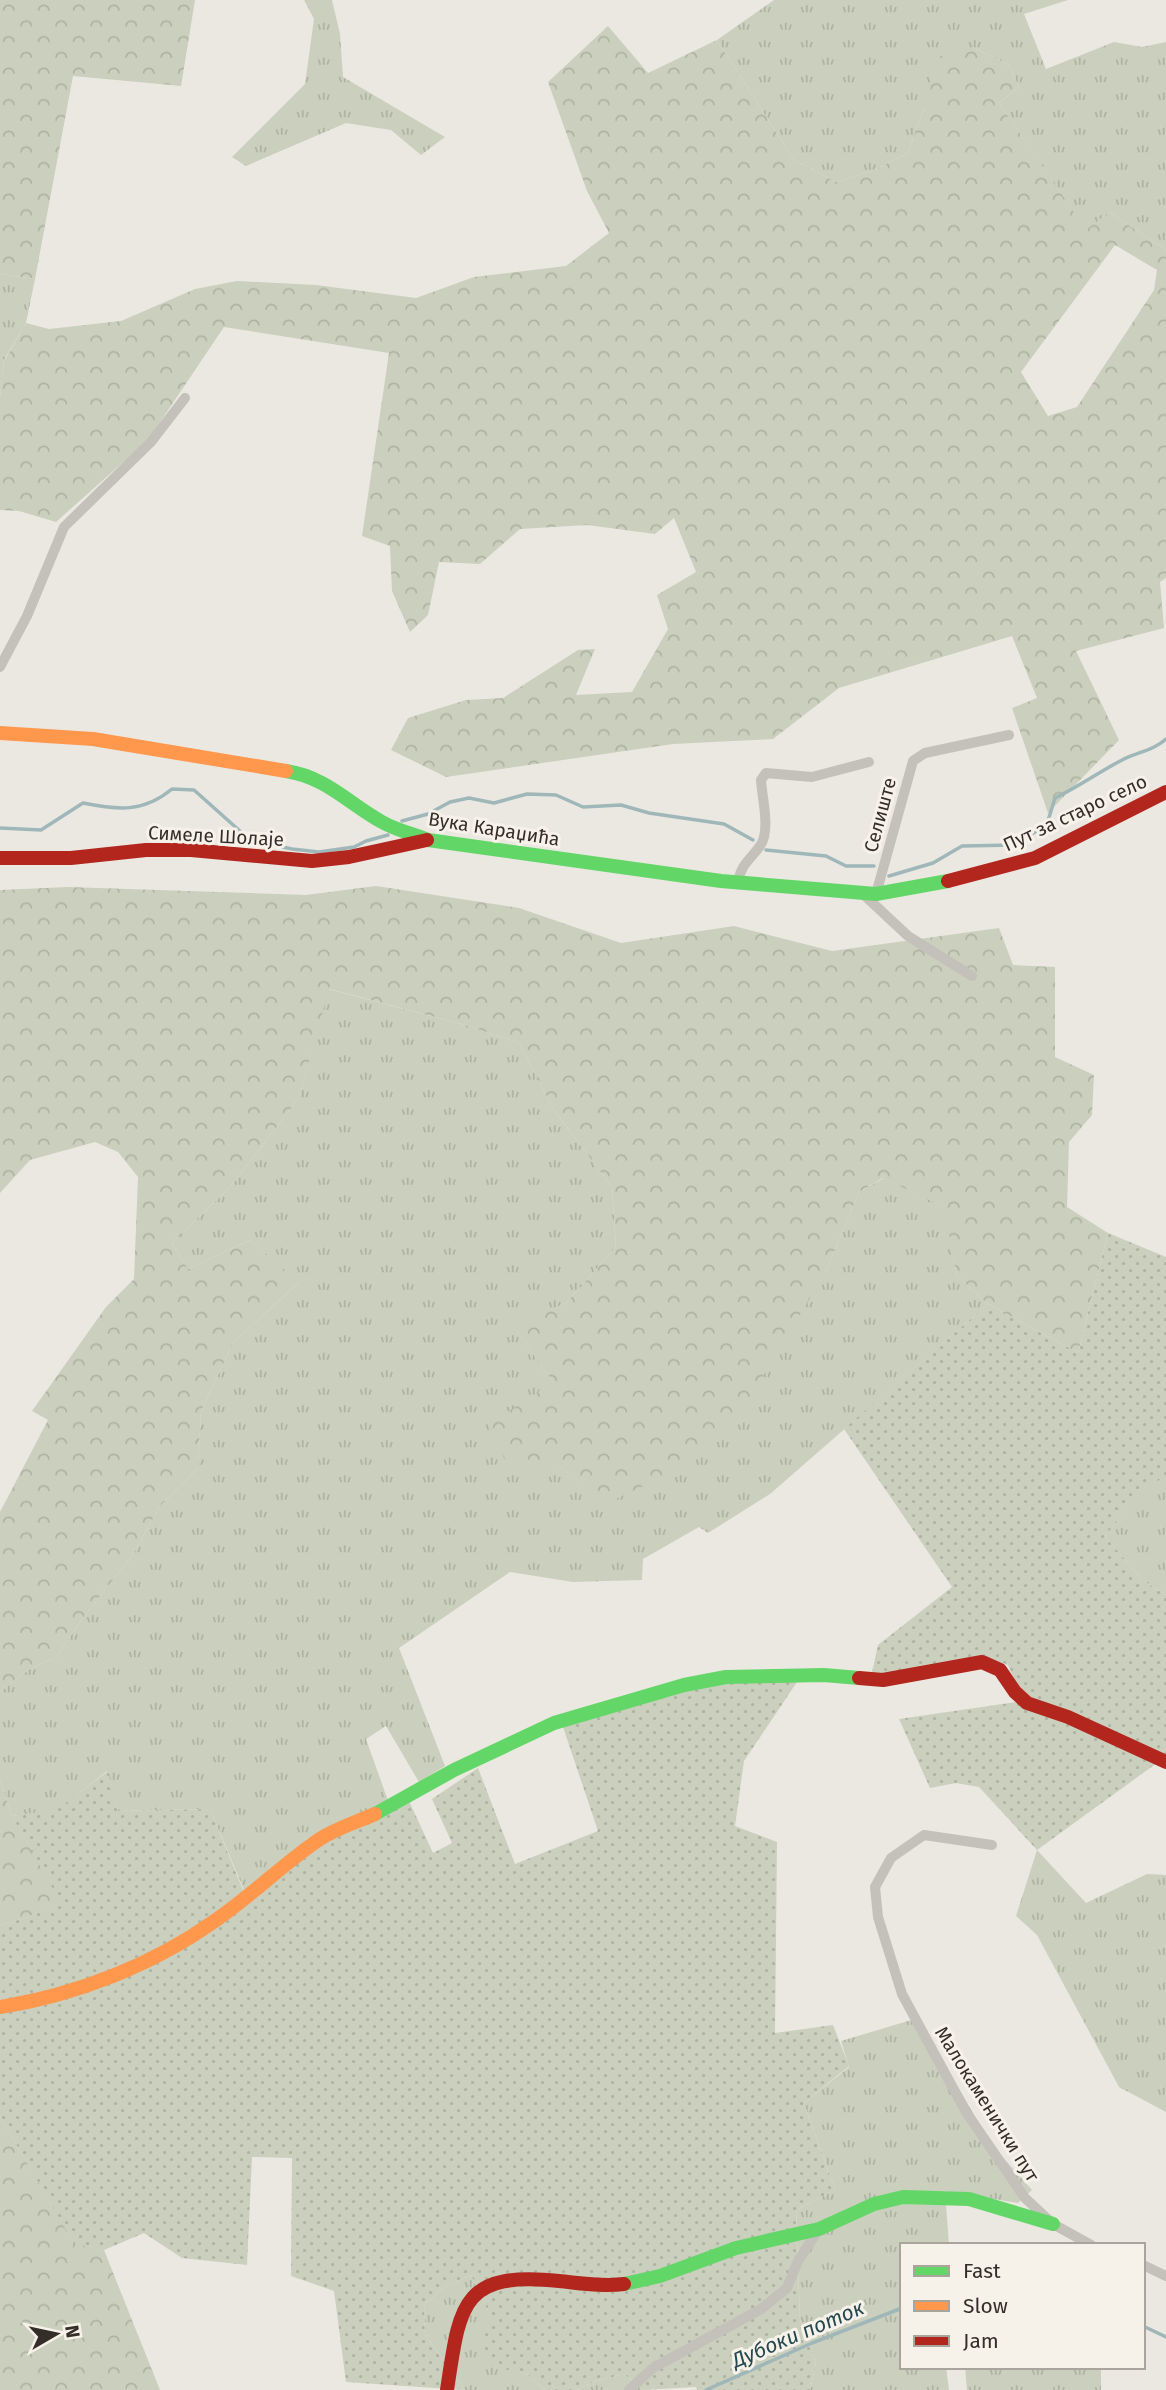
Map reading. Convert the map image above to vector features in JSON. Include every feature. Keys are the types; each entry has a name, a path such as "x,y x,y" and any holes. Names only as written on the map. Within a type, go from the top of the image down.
{"street":[{"path":"0,667 27,616 65,527 151,442 185,398"},
{"name":"Вука Караџића","path":"0,733 93,739 213,761 307,774 325,782 383,823 428,840 738,882 870,894"},
{"name":"Селиште","path":"870,894 913,761 925,754 1009,735"},
{"path":"738,882 747,859 761,845 765,834 761,780 766,773 812,777 869,762"},
{"name":"Пут за старо село","path":"870,894 919,888 1015,864 1166,792"},
{"name":"Симеле Шолаје","path":"0,858 71,858 146,850 191,850 312,861 349,857 428,840"},
{"path":"870,894 908,936 972,976"},
{"path":"0,2007 37,2001 82,1987 169,1951 217,1920 319,1839 380,1812 454,1770 514,1745 554,1723 684,1685 726,1677 761,1675 824,1675 883,1680 982,1662 997,1666 1005,1673 1016,1695 1027,1704 1055,1711 1166,1762"},
{"name":"Малокаменички пут","path":"992,1845 924,1835 891,1858 875,1887 878,1917 902,1994 966,2112 1025,2198 1053,2224 1086,2243"},
{"path":"447,2390 458,2325 470,2301 485,2286 498,2279 590,2286 634,2283 737,2248 819,2229 880,2202 911,2196 995,2204 1053,2224"},
{"path":"629,2390 653,2368 761,2309 787,2288 804,2251 819,2229"},
{"path":"1145,2266 1166,2276"}],"green space":[{"path":"0,0 195,0 181,86 73,76 35,279 0,274"},
{"path":"304,0 332,0 340,34 343,77 445,137 421,155 391,130 346,123 246,166 232,157 305,84 314,19"},
{"path":"774,0 1068,0 1024,14 1046,69 1114,42 1142,47 1166,42 1166,250 1109,212 1086,231 999,103 1019,87 1009,65 974,48 924,108 908,153 874,170 836,182 794,160 717,40"},
{"path":"608,26 648,73 717,40 794,160 836,182 874,170 908,153 924,108 936,57 974,48 1009,65 1019,87 999,103 1086,230 1109,212 1166,250 1166,578 1160,582 1164,628 1076,651 1119,740 1048,813 1012,708 1037,698 1012,636 839,688 773,739 673,744 446,777 391,750 408,718 466,700 503,698 578,650 595,649 576,695 632,692 668,629 657,595 696,572 674,518 655,534 587,525 520,529 480,564 439,562 428,615 410,632 392,591 390,546 362,536 389,353 224,327 148,440 56,522 19,511 0,510 0,397 4,361 26,323 49,329 121,321 195,289 237,281 316,285 416,298 474,277 566,266 609,233 587,191 548,82","holes":["1115,245 1157,270 1154,290 1077,407 1048,416 1021,372"]},
{"path":"0,274 35,279 26,323 4,360 0,397"},
{"path":"376,886 519,908 621,943 734,926 832,951 999,928 1013,965 1055,967 1055,1057 1094,1075 1092,1115 1069,1142 1067,1207 1108,1233 1078,1353 988,1304 957,1276 944,1207 883,1178 859,1192 826,1271 740,1415 676,1471 607,1503 558,1465 507,1465 489,1424 553,1382 513,1326 566,1303 616,1247 612,1187 554,1110 519,1043 465,1025 329,989 299,1098 231,1186 172,1243 188,1269 250,1240 299,1282 233,1343 201,1411 198,1468 160,1506 132,1556 56,1657 28,1670 0,1692 0,1512 48,1420 32,1411 106,1307 134,1279 138,1177 118,1152 95,1142 30,1160 0,1193 0,890 68,887 306,895"},
{"path":"328,989 465,1025 519,1043 554,1110 612,1187 616,1247 566,1303 514,1327 553,1382 507,1464 558,1465 607,1502 826,1271 859,1192 884,1178 945,1207 957,1276 988,1304 770,1494 708,1533 699,1527 643,1559 642,1580 573,1582 510,1572 399,1648 445,1766 419,1782 386,1726 366,1739 392,1812 249,1902 210,1809 118,1811 107,1771 58,1810 12,1816 0,1781 0,1692 28,1670 56,1657 132,1556 160,1506 198,1468 201,1411 233,1343 298,1283 250,1240 188,1269 172,1243 231,1186 299,1098"},
{"path":"1108,1233 1166,1257 1166,1478 1147,1484 1105,1536 1142,1580 1166,1595 1166,1760 1161,1760 1037,1850 979,1787 956,1783 930,1788 899,1719 1024,1701 1008,1665 986,1657 871,1677 878,1645 952,1587 844,1429 988,1304 1078,1353"},
{"path":"1166,1478 1166,1595 1142,1580 1105,1536 1147,1483"},
{"path":"805,1670 744,1761 735,1826 777,1842 775,2033 833,2025 849,2066 804,2103 835,2190 796,2210 800,2320 816,2363 810,2390 697,2390 696,2387 643,2390 624,2374 593,2382 577,2390 545,2390 527,2374 504,2369 481,2352 490,2315 471,2275 444,2287 424,2305 425,2335 465,2390 346,2382 334,2291 291,2276 292,2158 252,2157 247,2265 182,2258 144,2233 104,2250 74,2244 0,2116 0,1926 62,1905 12,1816 58,1809 108,1771 118,1811 210,1809 248,1902 318,1847 409,1801 433,1853 452,1843 432,1799 478,1768 515,1864 598,1831 561,1721 725,1672"},
{"path":"0,1781 12,1816 63,1905 0,1926"},
{"path":"1037,1850 1086,1903 1147,1874 1166,1875 1166,2112 1119,2087 1037,1935 1016,1916"},
{"path":"918,2018 991,2144 1032,2190 1018,2203 945,2191 949,2243 900,2243 900,2369 946,2369 949,2390 810,2390 816,2363 800,2320 796,2210 835,2190 804,2103 849,2067 841,2041"},
{"path":"0,2116 74,2243 104,2250 160,2390 0,2390"},
{"path":"471,2275 490,2315 504,2368 527,2374 545,2390 465,2390 425,2335 424,2305 444,2287"},
{"path":"965,2369 1101,2369 1101,2390 967,2390"},
{"path":"624,2374 643,2390 577,2390 593,2382"}],"waterway":[{"path":"889,876 933,863 962,846 1015,845 1047,824 1055,798 1122,760 1166,739"},
{"path":"0,828 41,830 83,803 130,808 151,802 172,789 194,790 250,840 292,849 319,852 354,847 388,835"},
{"path":"402,821 428,814 450,802 469,798 494,803 527,794 556,795 583,807 621,805 649,813 724,824 753,840"},
{"path":"766,850 826,856 846,866 874,866"},
{"name":"Дубоки поток","path":"706,2390 812,2343 900,2309"},
{"name":"Дубоки поток","path":"1145,2327 1166,2337"}],"traffic: fast":[{"path":"286,771 313,779 382,822 428,840 721,881 876,894 948,881"},
{"path":"375,1814 454,1770 554,1723 684,1685 726,1677 824,1675 859,1678"},
{"path":"624,2284 660,2276 736,2248 819,2229 874,2204 903,2197 969,2199 1053,2224"}],"traffic: slow":[{"path":"0,733 93,739 286,771"},
{"path":"0,2007 29,2002 85,1986 166,1951 229,1911 317,1841 375,1814"}],"traffic: jam":[{"path":"948,881 1035,858 1166,792"},
{"path":"0,858 71,858 146,850 191,850 312,861 349,857 427,840"},
{"path":"859,1678 883,1680 982,1662 1000,1670 1015,1692 1027,1703 1068,1717 1166,1762"},
{"path":"447,2390 462,2315 471,2300 484,2288 502,2282 527,2279 600,2285 624,2284"}]}
